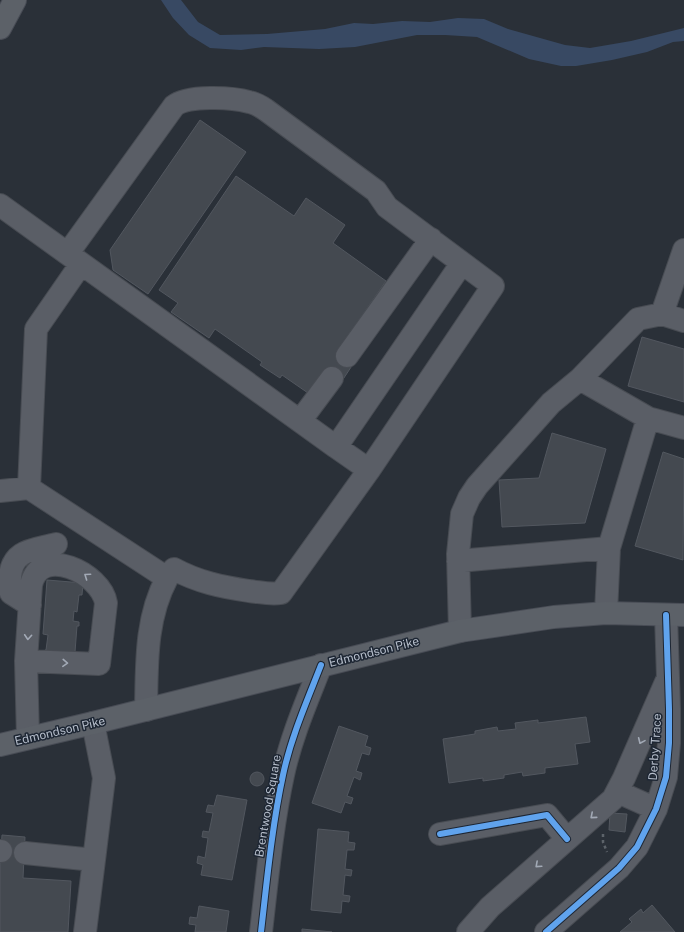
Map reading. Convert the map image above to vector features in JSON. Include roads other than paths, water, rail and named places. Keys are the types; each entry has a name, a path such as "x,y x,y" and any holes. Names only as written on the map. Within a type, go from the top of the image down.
{"main road":[{"path":"0,28 15,0"},
{"name":"Edmondson Pike","path":"0,745 93,724 460,631 554,617 606,613 675,615"}],"street":[{"path":"29,488 36,329 74,259 174,106 180,101 203,99 238,100 258,105 376,191 387,207 494,286 369,470 281,593 267,593 211,584 186,576 174,570"},
{"path":"0,205 369,470"},
{"path":"347,356 431,239"},
{"path":"662,314 684,250"},
{"path":"336,447 462,263"},
{"path":"460,631 458,561 462,514 469,498 477,486 551,403 580,379 638,319 662,314 684,321"},
{"path":"300,421 332,378"},
{"path":"580,379 648,418 684,428"},
{"path":"606,613 609,548 648,418"},
{"path":"0,490 29,488 167,578 160,591 151,622 147,653 146,710"},
{"path":"28,738 26,661 33,577 38,570 48,564 56,544 74,517"},
{"path":"30,605 11,593 11,572 14,561 17,557 24,553 56,544"},
{"path":"458,561 609,548"},
{"path":"26,661 99,664 106,603 101,589 90,578 79,571 70,567 48,564"},
{"name":"Derby Trace","path":"546,932 615,871 637,847 656,809 666,777 669,709 668,679 675,615"},
{"name":"Brentwood Square","path":"261,932 276,813 283,774 292,742 321,665"},
{"name":"Derby Trace","path":"468,932 490,908 611,799 668,679"},
{"path":"85,932 104,778 93,724"},
{"path":"611,799 656,809"},
{"path":"440,834 547,815 567,839"},
{"path":"25,853 94,860"}],"water":[{"path":"161,0 181,0 198,22 220,35 267,34 325,29 354,23 373,24 402,21 430,22 458,18 484,19 508,29 565,45 590,48 631,41 684,28 684,41 673,42 647,52 576,66 561,66 529,59 477,37 445,35 417,35 355,47 319,49 264,47 241,50 210,48 189,35 173,18"}]}
